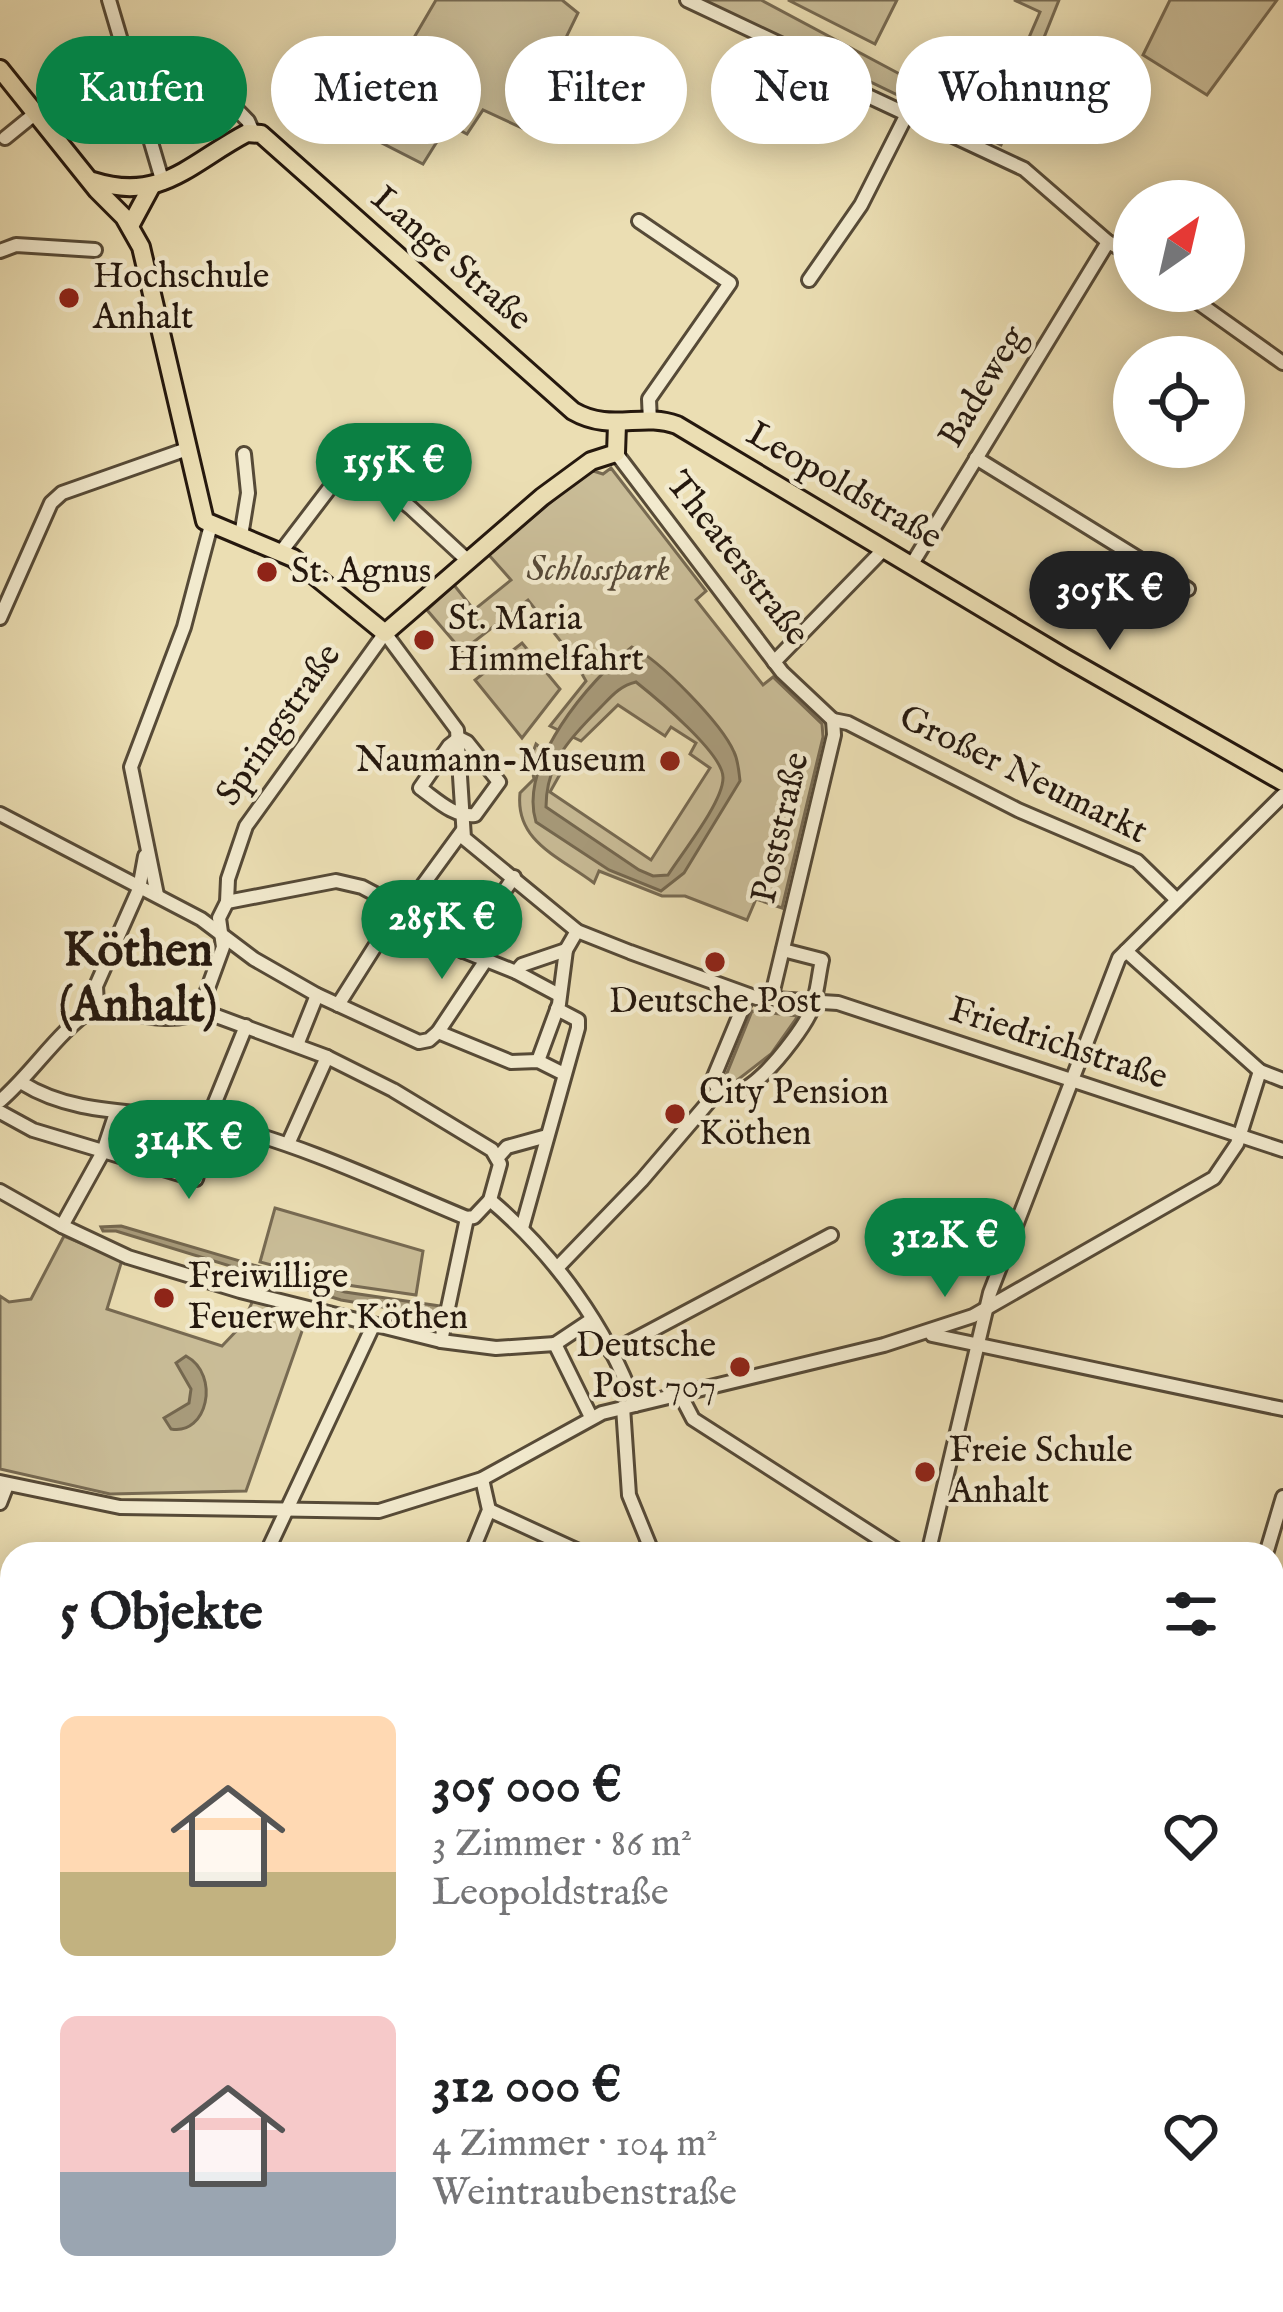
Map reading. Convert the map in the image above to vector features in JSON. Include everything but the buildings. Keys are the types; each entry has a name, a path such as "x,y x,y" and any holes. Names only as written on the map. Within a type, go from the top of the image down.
{"main road":[{"path":"0,69 36,111"},
{"path":"93,181 117,187 157,185 253,132"},
{"name":"Lange Straße","path":"253,132 264,136 563,403 591,420 614,424"},
{"path":"63,144 130,226 152,280 202,516 211,525 281,551 385,633"},
{"path":"130,226 157,185"},
{"path":"614,424 616,453"},
{"name":"Leopoldstraße","path":"614,424 677,425 1283,782"},
{"name":"Springstraße","path":"385,633 466,559 582,466 616,453"}],"street":[{"path":"110,0 157,185"},
{"path":"687,0 814,60 840,83 896,109"},
{"path":"5,138 36,113"},
{"name":"Lange Straße","path":"247,120 253,132"},
{"path":"809,280 861,205 896,136"},
{"path":"971,144 1024,169 1113,245"},
{"path":"639,221 730,283 650,400 650,422"},
{"name":"Badeweg","path":"912,564 1108,242"},
{"path":"0,251 16,245 95,250"},
{"path":"1211,312 1283,363"},
{"path":"0,618 51,502 62,493 187,449"},
{"name":"Theaterstraße","path":"616,453 773,662 833,720"},
{"path":"241,536 248,493 244,454"},
{"path":"976,458 1188,589"},
{"path":"281,551 351,460 466,559"},
{"path":"158,895 131,767 184,627 211,525"},
{"path":"773,662 885,548"},
{"path":"338,1005 462,822 475,815 499,782 459,738 385,633"},
{"name":"Springstraße","path":"200,1010 222,951 218,918 227,902 232,862 251,815 385,633"},
{"name":"Großer Neumarkt","path":"833,720 848,723 1018,810 1137,861 1177,899"},
{"name":"Poststraße","path":"771,999 834,735 833,720"},
{"path":"459,738 462,822"},
{"name":"Friedrichstraße","path":"459,738 420,788 462,822 468,842 578,931 748,995 838,1003 1283,1150"},
{"path":"931,1542 990,1293 1114,969 1126,951 1283,795"},
{"path":"0,814 158,895 317,995 418,1042 438,1032 485,960"},
{"path":"97,1006 96,986 139,889 146,851"},
{"path":"464,952 514,877"},
{"path":"227,902 336,881 371,890 464,952 516,972 579,1023 522,1228"},
{"path":"538,1061 558,1002 566,950 578,931"},
{"path":"516,972 522,964 566,950"},
{"name":"Poststraße","path":"783,950 822,960 813,1000"},
{"path":"1126,951 1260,1072 1283,1080"},
{"path":"297,1045 317,995"},
{"path":"748,995 715,1072 714,1085 728,1096 740,1094 790,1043 813,1000"},
{"path":"0,1101 22,1083 57,1040 97,1006 169,1018 200,1010 362,1073 499,1154"},
{"path":"0,1112 33,1130 196,1179 209,1122 246,1026"},
{"path":"438,1032 512,1062 538,1061 565,1074"},
{"path":"288,1144 327,1057"},
{"path":"0,1503 4,1483 119,1507 286,1507 361,1514 482,1478 591,1417 919,1335 987,1310 1208,1183 1227,1163 1240,1136 1260,1072"},
{"path":"22,1083 40,1093 116,1113 209,1122 288,1144 467,1218 490,1201 499,1154"},
{"path":"557,1268 718,1091"},
{"path":"62,1226 103,1152 116,1113"},
{"path":"499,1154 547,1136"},
{"path":"0,1191 62,1226 157,1267 440,1341 509,1348 555,1344 591,1320"},
{"path":"490,1201 557,1268 629,1388 628,1496 648,1542"},
{"path":"440,1341 467,1218"},
{"path":"611,1352 830,1235"},
{"path":"271,1542 373,1326"},
{"path":"919,1335 979,1343 1283,1409"},
{"path":"555,1344 591,1417"},
{"path":"680,1394 694,1418 885,1542"},
{"path":"476,1542 489,1510 482,1478"},
{"path":"1270,1542 1283,1497"},
{"path":"489,1510 559,1542"}],"green space":[{"path":"436,0 562,0 578,13 567,36 505,36 505,120 481,113 481,36 415,36"},
{"path":"701,0 761,0 828,36 775,36"},
{"path":"788,0 897,0 875,44 872,36 859,36"},
{"path":"1014,0 1059,0 1045,36 1030,36 1040,12"},
{"path":"1170,0 1277,0 1207,95 1151,60 1151,39"},
{"path":"872,59 896,72 896,94 872,83"},
{"path":"384,144 436,144 423,164"},
{"name":"Schlosspark","path":"611,468 706,591 696,600 763,685 773,677 822,724 823,737 782,908 756,899 747,920 685,896 662,896 599,871 594,883 542,846 524,824 520,810 520,793 534,779 530,760 536,744 564,767 550,792 651,860 710,768 690,754 696,743 671,727 665,736 618,705 581,741 550,726 586,681 528,600 462,651 427,610 454,585 474,610 511,580 488,554 590,470 603,474"},
{"path":"522,643 560,689 522,738 475,680"},
{"path":"752,1011 798,1016 771,1054 731,1085 725,1078"},
{"path":"275,1208 423,1251 416,1295 347,1285 260,1262"},
{"path":"64,1236 122,1260 107,1309 222,1346 242,1325 254,1298 308,1314 246,1491 110,1494 0,1469 0,1296 9,1302 31,1299"}],"shaded area":[{"path":"632,647 658,665 717,725 737,762 740,781 684,873 661,891 609,870 536,822 533,799 547,750 578,702","holes":["636,682 701,741 723,778 709,813 668,875 639,870 546,807 550,777 562,752 611,696"]},
{"path":"121,1226 345,1292 440,1306 436,1316 341,1300 101,1227"},
{"path":"186,1356 203,1376 205,1402 193,1423 171,1429 164,1418 189,1403 191,1389 176,1363"}],"place":[{"name":"Hochschule Anhalt","path":"69,298"},
{"name":"St. Agnus","path":"267,572"},
{"name":"St. Maria Himmelfahrt","path":"424,640"},
{"name":"Naumann-Museum","path":"670,761"},
{"name":"Deutsche Post","path":"715,962"},
{"name":"City Pension Köthen","path":"675,1114"},
{"name":"Freiwillige Feuerwehr Köthen","path":"164,1298"},
{"name":"Deutsche Post 707","path":"740,1367"},
{"name":"Freie Schule Anhalt","path":"925,1472"}],"district":[{"name":"Köthen (Anhalt)","path":"138,980"}]}
